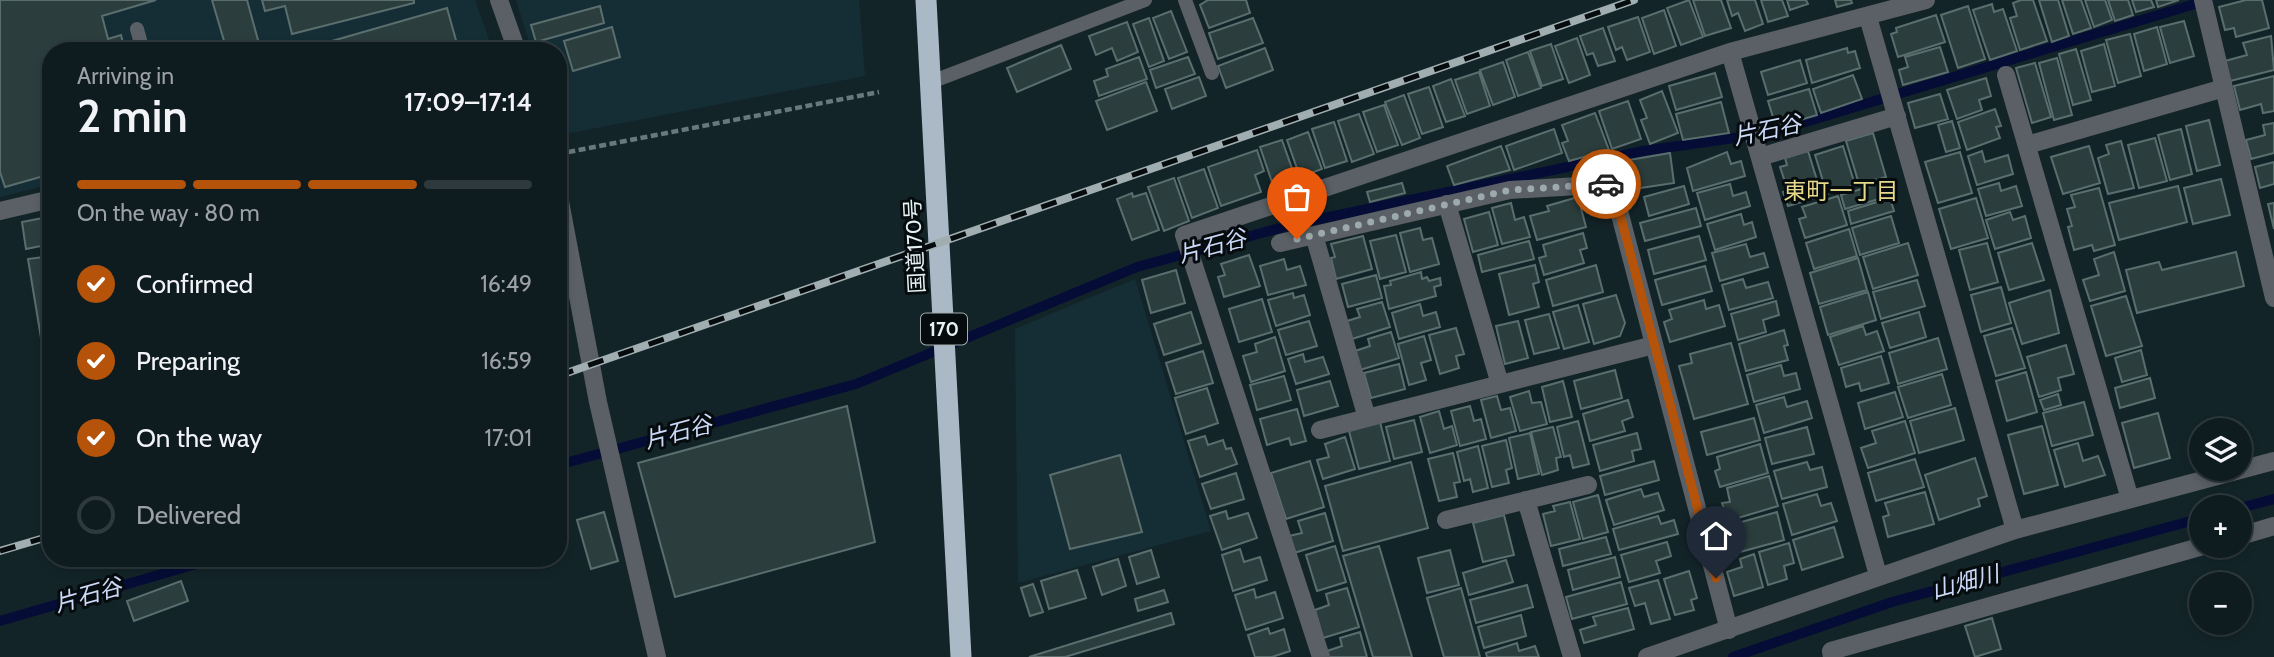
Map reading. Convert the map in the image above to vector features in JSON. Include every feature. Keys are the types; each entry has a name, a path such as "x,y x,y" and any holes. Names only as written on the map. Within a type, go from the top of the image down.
{"highway":[{"name":"国道170号","path":"926,0 961,657"}],"street":[{"path":"499,0 514,42"},
{"path":"1321,657 1184,235 1730,52 1868,18 1926,0"},
{"path":"2203,0 2274,298"},
{"path":"1868,18 2015,530"},
{"path":"1730,52 1878,575"},
{"path":"2006,75 2130,499"},
{"path":"2027,145 2224,88"},
{"path":"1760,157 1897,116"},
{"path":"1280,243 1510,190 1612,184 1729,630"},
{"path":"0,211 42,201"},
{"path":"1447,204 1500,384"},
{"path":"1314,235 1367,418"},
{"path":"567,238 598,402 657,657"},
{"path":"1320,430 1654,345"},
{"path":"1647,657 1878,575 2015,530 2274,461"},
{"path":"1446,520 1588,485"},
{"path":"1526,500 1572,657"},
{"path":"2252,532 2274,526"},
{"path":"1826,655 2189,550"}],"lane":[{"path":"931,82 1145,0"},
{"path":"1185,0 1212,73"},
{"path":"137,29 141,42"}],"path":[{"path":"567,152 879,92"}],"shaded area":[{"path":"0,0 475,0 490,42 42,42 42,186 0,197"},
{"path":"516,0 859,0 865,76 567,134 567,42 529,42"},
{"path":"1135,279 1211,531 1018,583 1015,329"}],"building":[{"path":"0,0 156,0 102,16 108,39 121,35 123,42 42,42 42,177 5,187 0,172"},
{"path":"212,0 247,0 259,42 224,42"},
{"path":"262,0 414,0 414,3 292,34 285,6 265,11"},
{"path":"1208,0 1246,0 1250,13 1209,28 1200,5"},
{"path":"1689,0 1703,37 1681,45 1667,8"},
{"path":"1693,0 1721,0 1731,28 1705,36"},
{"path":"1727,0 1755,0 1763,24 1745,31 1738,13 1732,16"},
{"path":"1761,0 1782,0 1788,16 1768,22"},
{"path":"1787,0 1806,0 1808,4 1790,10"},
{"path":"1835,0 1851,0 1852,3 1837,7"},
{"path":"2033,0 2047,41 2020,50 2010,18 2017,16 2013,3"},
{"path":"2039,0 2058,0 2069,36 2052,42"},
{"path":"2062,0 2081,0 2091,28 2073,34"},
{"path":"2085,0 2105,0 2112,20 2094,27"},
{"path":"2108,0 2128,0 2133,15 2115,21"},
{"path":"2132,0 2151,0 2154,7 2136,12"},
{"path":"2156,0 2179,0 2158,7"},
{"path":"2246,0 2262,0 2269,28 2236,37 2234,28 2225,30 2219,7"},
{"path":"1992,4 1994,12 2003,9 2017,51 1990,60 1973,10"},
{"path":"600,6 604,23 536,42 531,25"},
{"path":"1968,6 1985,59 1958,68 1941,15"},
{"path":"447,8 456,42 328,42"},
{"path":"1664,10 1676,46 1654,54 1642,18"},
{"path":"1171,11 1187,52 1169,59 1153,18"},
{"path":"1936,15 1945,42 1898,57 1891,34 1897,32 1896,28"},
{"path":"1638,17 1650,52 1627,60 1622,47 1616,50 1608,27"},
{"path":"1149,18 1164,61 1149,67 1133,24"},
{"path":"1253,18 1263,43 1218,59 1209,33"},
{"path":"2184,21 2194,56 2170,63 2160,27"},
{"path":"1127,22 1138,52 1117,61 1112,48 1096,55 1089,36"},
{"path":"612,27 620,57 573,71 567,42 564,41"},
{"path":"2157,27 2167,64 2144,71 2134,34"},
{"path":"1603,28 1615,61 1598,66 1593,53 1587,55 1580,36"},
{"path":"2130,34 2141,76 2118,83 2106,40"},
{"path":"2271,36 2274,70 2230,81 2225,61 2247,55 2243,43"},
{"path":"1577,38 1590,75 1569,83 1555,46"},
{"path":"1551,44 1563,79 1542,86 1530,51"},
{"path":"2104,44 2115,86 2092,92 2081,51"},
{"path":"1061,45 1071,69 1017,92 1007,68"},
{"path":"1940,47 1948,72 1903,85 1899,70 1908,67 1905,57"},
{"path":"1265,48 1273,70 1226,88 1218,66"},
{"path":"1847,48 1848,53 1855,51 1860,68 1812,83 1806,60"},
{"path":"2076,49 2091,100 2073,105 2059,54"},
{"path":"1528,52 1541,88 1518,96 1506,60"},
{"path":"1139,57 1147,79 1099,96 1094,81 1108,76 1106,69"},
{"path":"1188,57 1195,74 1156,88 1150,70"},
{"path":"2057,58 2072,115 2054,120 2039,63"},
{"path":"1800,60 1807,83 1768,95 1761,72"},
{"path":"1503,62 1515,97 1493,105 1480,70"},
{"path":"2035,63 2051,117 2032,123 2016,68"},
{"path":"1479,72 1490,106 1467,114 1455,80"},
{"path":"1715,73 1722,97 1676,110 1669,86"},
{"path":"1853,75 1862,99 1821,113 1813,89"},
{"path":"2274,76 2274,111 2263,113 2261,104 2240,110 2234,86"},
{"path":"1199,77 1206,96 1172,109 1165,89"},
{"path":"1986,78 1991,96 1979,100 1982,110 1957,119 1947,90"},
{"path":"1451,79 1465,116 1446,122 1433,86"},
{"path":"1146,82 1157,111 1107,130 1096,101"},
{"path":"1429,87 1443,127 1422,134 1408,94"},
{"path":"1809,89 1817,115 1776,127 1768,101"},
{"path":"1662,91 1678,133 1650,144 1641,120 1647,118 1640,100"},
{"path":"1940,94 1948,119 1915,128 1908,103"},
{"path":"1404,95 1420,138 1402,145 1385,102"},
{"path":"1628,101 1641,139 1612,149 1599,111"},
{"path":"1721,102 1729,133 1683,140 1676,114"},
{"path":"1384,105 1398,145 1377,152 1363,112"},
{"path":"1995,109 2001,126 1996,127 2000,138 1967,150 1958,122"},
{"path":"1595,113 1609,150 1569,161 1562,143 1568,141 1562,125"},
{"path":"1359,114 1374,154 1352,162 1338,121"},
{"path":"2209,120 2220,165 2197,171 2186,126"},
{"path":"1952,121 1960,148 1946,152 1938,125"},
{"path":"1334,122 1347,161 1325,168 1312,129"},
{"path":"2274,123 2274,153 2251,159 2246,140 2265,135 2263,125"},
{"path":"1554,129 1562,153 1514,170 1506,146"},
{"path":"2181,129 2192,174 2170,180 2158,135"},
{"path":"1308,132 1322,169 1300,177 1287,140"},
{"path":"1873,133 1886,177 1859,184 1846,141"},
{"path":"2155,138 2167,181 2139,188 2128,145"},
{"path":"1282,140 1296,180 1274,188 1260,147"},
{"path":"2121,141 2134,188 2108,194 2098,158 2109,154 2106,145"},
{"path":"1501,146 1510,170 1454,185 1447,166"},
{"path":"1843,146 1855,185 1827,194 1815,155"},
{"path":"2089,146 2100,183 2063,194 2051,157"},
{"path":"1257,150 1264,171 1255,175 1261,192 1221,206 1208,167"},
{"path":"1808,151 1822,196 1788,206 1783,192 1788,191 1780,167 1787,165 1785,158"},
{"path":"1982,151 1985,162 2008,155 2013,174 1977,185 1968,156"},
{"path":"1727,152 1731,164 1741,161 1745,176 1693,191 1687,168"},
{"path":"1960,152 1972,193 1938,203 1925,162"},
{"path":"1670,153 1674,183 1627,190 1623,161"},
{"path":"2274,162 2274,184 2260,188 2255,167"},
{"path":"1204,169 1218,208 1192,218 1178,178"},
{"path":"1174,178 1189,221 1164,231 1148,187"},
{"path":"2221,179 2230,215 2193,224 2184,188"},
{"path":"1885,182 1889,196 1845,209 1841,195"},
{"path":"1402,183 1405,193 1370,202 1367,192"},
{"path":"1999,183 2001,191 2016,186 2022,206 1986,216 1978,189"},
{"path":"1730,184 1733,196 1746,192 1750,206 1705,220 1697,193"},
{"path":"1684,186 1689,204 1649,216 1644,197"},
{"path":"2178,186 2187,222 2119,240 2109,203"},
{"path":"2099,188 2115,245 2094,251 2092,245 2074,250 2067,209 2075,207 2071,195"},
{"path":"1132,193 1133,197 1146,193 1159,230 1132,240 1117,199"},
{"path":"1838,196 1847,225 1805,238 1799,219 1806,217 1802,207"},
{"path":"1578,197 1586,227 1537,240 1530,216 1549,211 1547,206"},
{"path":"1890,198 1894,211 1851,224 1848,211"},
{"path":"1976,198 1988,238 1951,249 1939,209"},
{"path":"1511,203 1515,220 1524,217 1530,237 1502,244 1492,208"},
{"path":"2274,203 2274,229 2268,204"},
{"path":"1696,208 1701,226 1645,241 1640,223"},
{"path":"1489,212 1498,245 1473,252 1464,219"},
{"path":"2010,212 2013,220 2025,216 2031,238 1995,249 1986,220"},
{"path":"1741,214 1744,225 1752,222 1756,237 1715,250 1707,224"},
{"path":"1891,216 1899,243 1860,255 1852,228"},
{"path":"42,218 42,246 26,249 22,222"},
{"path":"1420,228 1423,240 1432,238 1439,264 1410,272 1400,233"},
{"path":"1849,229 1857,256 1814,269 1806,243"},
{"path":"1583,233 1587,248 1580,250 1584,263 1544,275 1539,258 1546,256 1543,245"},
{"path":"1396,235 1406,272 1380,279 1370,241"},
{"path":"1363,236 1372,269 1336,279 1331,258 1335,257 1331,244"},
{"path":"1699,236 1706,260 1654,274 1648,250"},
{"path":"1529,241 1534,259 1482,272 1478,255"},
{"path":"1908,243 1918,275 1873,289 1863,257"},
{"path":"1987,243 1998,282 1970,290 1959,250"},
{"path":"2032,243 2044,280 2009,290 1998,253"},
{"path":"1746,244 1750,257 1764,253 1768,267 1720,281 1712,253"},
{"path":"2114,252 2125,291 2090,301 2083,280 2099,275 2094,259"},
{"path":"2236,252 2244,286 2137,313 2126,270 2159,262 2162,270"},
{"path":"1249,255 1260,286 1224,297 1218,277 1225,275 1221,264"},
{"path":"42,257 42,344 28,259"},
{"path":"1858,258 1867,290 1819,304 1810,273"},
{"path":"1284,259 1287,270 1300,266 1306,285 1268,295 1260,266"},
{"path":"1535,265 1539,282 1533,284 1539,307 1509,315 1499,274"},
{"path":"1596,265 1603,292 1553,306 1546,280"},
{"path":"1705,266 1712,291 1662,305 1655,280"},
{"path":"1176,270 1185,303 1151,313 1142,280"},
{"path":"1421,272 1422,279 1427,277 1429,281 1440,278 1441,285 1434,287 1436,296 1389,309 1384,286 1391,285 1390,281"},
{"path":"1376,275 1382,298 1348,307 1342,284"},
{"path":"1743,279 1746,288 1768,282 1773,298 1729,310 1722,285"},
{"path":"1917,280 1925,306 1881,319 1873,292"},
{"path":"2001,287 2011,323 1981,332 1971,295"},
{"path":"2050,290 2059,333 2022,344 2009,303"},
{"path":"1868,292 1876,320 1828,335 1820,307"},
{"path":"1293,293 1294,298 1304,295 1310,315 1276,326 1268,300"},
{"path":"1616,295 1625,323 1620,336 1594,344 1583,304"},
{"path":"2126,296 2142,346 2106,356 2091,306"},
{"path":"1262,299 1272,332 1239,342 1229,309"},
{"path":"1704,300 1706,309 1719,305 1725,326 1670,342 1664,322 1672,319 1669,310"},
{"path":"1776,301 1779,315 1763,320 1766,332 1738,340 1731,314"},
{"path":"1382,302 1390,327 1352,339 1347,321 1360,317 1357,309"},
{"path":"1420,304 1423,316 1436,312 1440,327 1399,339 1392,313"},
{"path":"1578,305 1589,342 1564,349 1553,312"},
{"path":"1191,312 1201,343 1164,355 1154,324"},
{"path":"1919,312 1926,337 1890,348 1882,323"},
{"path":"1549,314 1559,348 1534,354 1525,320"},
{"path":"1309,321 1317,346 1286,355 1278,330"},
{"path":"1518,321 1528,358 1505,364 1496,326"},
{"path":"1863,326 1866,335 1877,331 1884,351 1839,365 1830,337"},
{"path":"1456,328 1464,354 1456,356 1459,368 1440,374 1429,335"},
{"path":"2012,328 2025,368 1996,376 1984,336"},
{"path":"1784,330 1788,345 1784,346 1788,360 1746,371 1739,344"},
{"path":"1391,332 1399,358 1360,370 1355,351 1370,346 1368,339"},
{"path":"1424,336 1431,360 1421,363 1426,380 1409,385 1398,344"},
{"path":"1275,337 1285,371 1251,382 1243,356 1257,352 1255,344"},
{"path":"1938,338 1947,369 1898,384 1889,353"},
{"path":"1731,343 1748,404 1694,419 1679,366 1692,363 1690,354"},
{"path":"2066,345 2074,374 2058,378 2061,390 2039,397 2027,357"},
{"path":"2141,350 2147,375 2122,382 2115,358"},
{"path":"1203,351 1213,383 1176,394 1166,363"},
{"path":"1303,354 1305,362 1323,357 1329,374 1296,384 1288,359"},
{"path":"1881,356 1889,383 1861,391 1859,383 1846,387 1841,368"},
{"path":"1399,364 1405,389 1371,398 1364,373"},
{"path":"1781,365 1784,376 1796,373 1800,389 1754,402 1747,375"},
{"path":"1615,370 1622,398 1581,409 1574,381"},
{"path":"2026,372 2037,412 2007,421 1996,381"},
{"path":"1942,374 1951,405 1908,418 1898,387"},
{"path":"1284,376 1291,400 1257,410 1250,385"},
{"path":"2150,378 2155,398 2120,408 2115,388"},
{"path":"1330,381 1338,406 1304,416 1297,390"},
{"path":"1563,381 1572,417 1550,422 1542,387"},
{"path":"1207,388 1218,423 1186,434 1175,398"},
{"path":"1529,391 1532,403 1541,402 1547,424 1520,431 1510,397"},
{"path":"1895,392 1903,417 1865,429 1858,403"},
{"path":"2058,394 2061,405 2044,410 2040,400"},
{"path":"1497,396 1501,410 1510,408 1516,431 1491,438 1481,400"},
{"path":"1784,397 1787,407 1807,401 1812,418 1764,433 1756,405"},
{"path":"1628,400 1633,417 1622,421 1625,431 1590,441 1583,414"},
{"path":"2084,402 2093,435 2052,446 2043,413"},
{"path":"847,406 875,542 675,597 638,463"},
{"path":"1470,406 1474,421 1481,419 1486,439 1460,446 1451,411"},
{"path":"1955,408 1964,440 1919,453 1910,421"},
{"path":"1297,409 1306,441 1291,445 1289,438 1267,445 1260,419"},
{"path":"1439,411 1444,429 1452,426 1457,445 1430,453 1420,417"},
{"path":"2158,413 2170,458 2134,468 2122,423"},
{"path":"1754,418 1760,440 1707,455 1701,432"},
{"path":"1414,420 1422,452 1394,459 1386,427"},
{"path":"1578,421 1589,464 1573,468 1570,455 1564,457 1557,427"},
{"path":"1905,421 1915,453 1868,468 1861,448 1876,443 1872,431"},
{"path":"1380,422 1390,461 1359,469 1349,431"},
{"path":"2042,426 2058,485 2024,494 2008,435"},
{"path":"1553,427 1561,457 1556,458 1558,470 1542,475 1531,432"},
{"path":"1807,427 1814,454 1772,464 1765,438"},
{"path":"1530,433 1539,474 1518,479 1509,438"},
{"path":"1637,433 1641,449 1632,451 1634,461 1600,471 1593,445"},
{"path":"1205,436 1208,445 1223,440 1226,449 1231,448 1237,464 1200,477 1188,441"},
{"path":"1345,437 1355,469 1323,479 1317,460 1329,457 1325,444"},
{"path":"1506,440 1512,468 1506,470 1509,483 1492,487 1482,446"},
{"path":"2078,443 2083,461 2098,456 2105,475 2065,487 2054,450"},
{"path":"1760,444 1768,473 1720,487 1715,471 1720,469 1717,457"},
{"path":"1478,446 1488,488 1473,492 1470,479 1464,481 1457,452"},
{"path":"1453,453 1460,482 1454,483 1457,497 1439,501 1428,459"},
{"path":"1120,455 1142,532 1070,549 1050,475"},
{"path":"1975,458 1987,496 1978,499 1980,506 1939,520 1925,475"},
{"path":"1915,459 1924,487 1876,501 1868,473"},
{"path":"1310,461 1324,507 1286,519 1271,473"},
{"path":"1654,461 1659,480 1605,495 1600,476"},
{"path":"1411,462 1428,528 1343,551 1325,486"},
{"path":"1807,462 1810,470 1822,467 1827,487 1782,499 1774,471"},
{"path":"1236,473 1244,499 1211,509 1202,484"},
{"path":"1769,476 1778,506 1728,521 1722,503 1730,502 1727,488"},
{"path":"1641,489 1644,497 1658,493 1664,510 1614,525 1606,500"},
{"path":"1925,492 1934,524 1888,537 1883,517 1889,515 1885,503"},
{"path":"1817,494 1821,506 1831,503 1837,521 1792,535 1783,504"},
{"path":"1598,495 1608,532 1583,539 1573,502"},
{"path":"1570,502 1580,539 1551,546 1543,514 1555,511 1553,506"},
{"path":"1226,511 1228,519 1248,513 1257,538 1222,550 1210,516"},
{"path":"604,512 618,561 591,569 577,520"},
{"path":"1777,512 1784,540 1740,552 1735,537 1741,535 1738,523"},
{"path":"1325,513 1333,541 1294,553 1289,536 1302,533 1298,521"},
{"path":"1504,515 1514,555 1483,562 1473,523"},
{"path":"1658,516 1661,524 1674,520 1678,534 1619,550 1613,529"},
{"path":"1834,527 1843,557 1802,570 1793,540"},
{"path":"1606,537 1611,554 1563,566 1559,549"},
{"path":"1667,542 1671,556 1656,561 1660,573 1629,582 1621,555"},
{"path":"1789,543 1794,563 1784,566 1787,579 1768,585 1759,552"},
{"path":"1335,546 1346,582 1317,591 1306,555"},
{"path":"1379,546 1412,657 1373,657 1343,556"},
{"path":"1240,549 1244,562 1260,557 1267,580 1233,591 1222,555"},
{"path":"1151,550 1159,577 1137,584 1129,557"},
{"path":"1450,550 1459,585 1427,593 1418,558"},
{"path":"1754,554 1763,587 1734,596 1727,572 1742,567 1740,559"},
{"path":"1615,557 1620,577 1573,590 1568,570"},
{"path":"1118,559 1126,586 1102,595 1093,567"},
{"path":"1506,560 1513,582 1469,595 1463,573"},
{"path":"1077,570 1086,598 1049,609 1041,581"},
{"path":"1689,571 1697,598 1691,600 1694,610 1675,615 1664,579"},
{"path":"1658,580 1670,619 1651,624 1645,603 1635,606 1629,588"},
{"path":"181,581 188,601 134,621 127,601"},
{"path":"1621,582 1627,604 1572,619 1566,597"},
{"path":"1033,584 1043,612 1030,616 1021,588"},
{"path":"1527,585 1533,607 1476,623 1470,600"},
{"path":"1347,588 1359,627 1323,638 1315,610 1329,605 1326,594"},
{"path":"1461,588 1480,657 1444,657 1427,598"},
{"path":"1254,589 1256,598 1275,592 1283,618 1246,630 1235,595"},
{"path":"1164,590 1168,602 1138,611 1135,599"},
{"path":"1628,608 1634,629 1584,643 1580,630 1596,625 1593,617"},
{"path":"1171,613 1174,624 1065,657 1029,657"},
{"path":"1521,615 1526,636 1484,648 1478,627"},
{"path":"1992,618 2001,649 1975,657 1965,626"},
{"path":"1268,628 1270,634 1284,629 1290,651 1272,657 1255,657 1248,635"},
{"path":"1360,632 1367,657 1328,657 1327,651 1342,646 1340,638"},
{"path":"1517,643 1519,651 1535,646 1539,657 1487,657 1486,653"}],"waterway":[{"name":"片石谷","path":"567,463 856,384 1137,267 1291,225 1643,151 1769,133 2208,0"},
{"name":"山畑川","path":"2252,505 2274,499"},
{"name":"山畑川","path":"1733,657 1892,602 2189,522"},
{"name":"片石谷","path":"0,621 186,567"}],"railway":[{"path":"567,373 1634,0"},
{"path":"0,551 42,539"}],"way so far":[{"path":"1297,239 1510,190 1606,184"}],"district":[{"name":"東町一丁目","path":"1841,191"}],"route":[{"path":"1606,184 1612,184 1716,578"}]}
